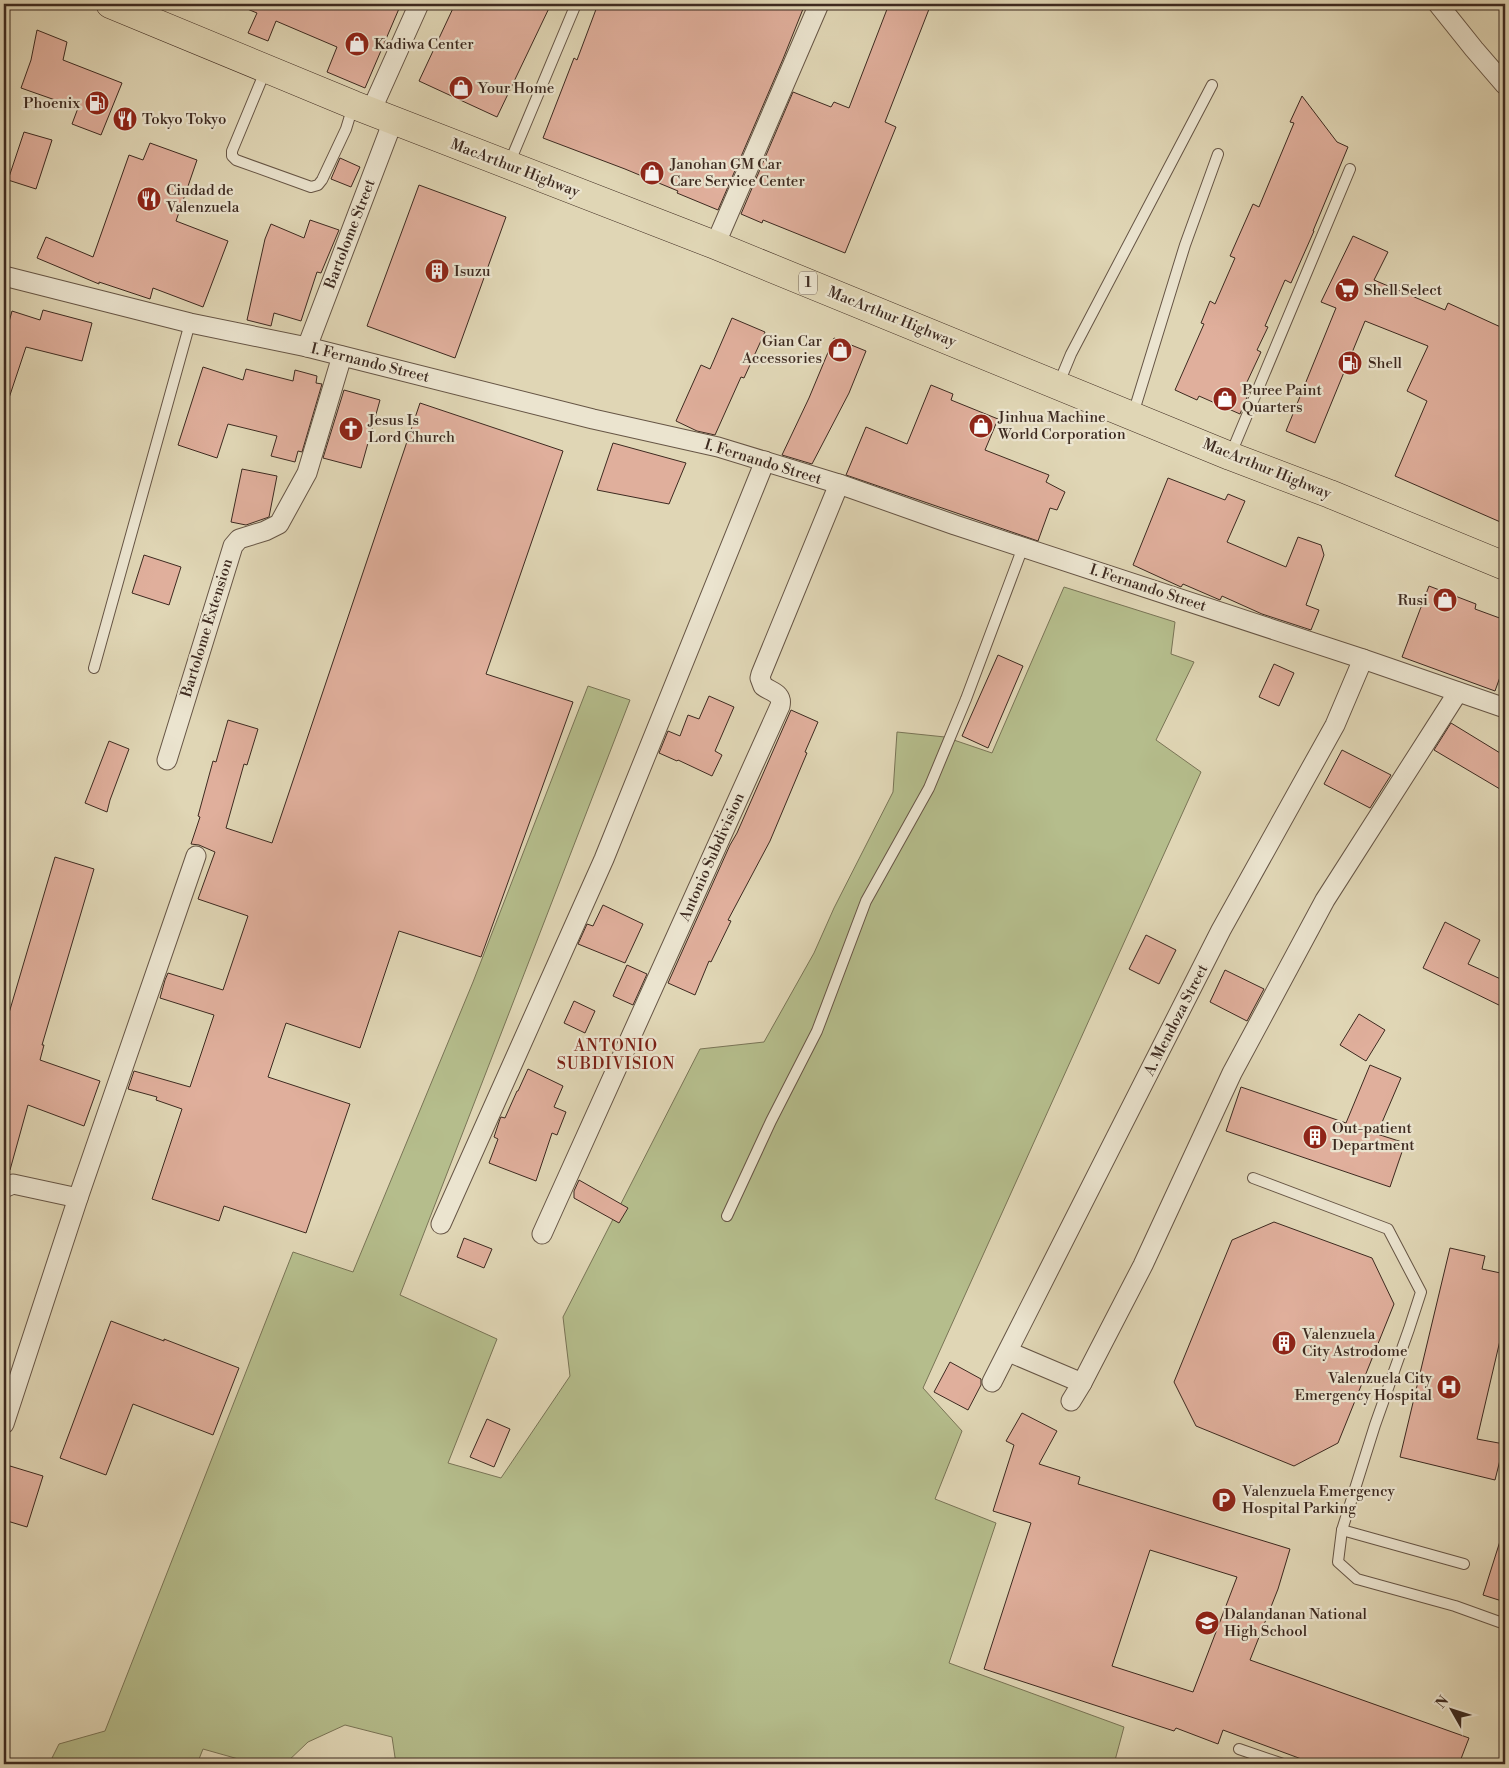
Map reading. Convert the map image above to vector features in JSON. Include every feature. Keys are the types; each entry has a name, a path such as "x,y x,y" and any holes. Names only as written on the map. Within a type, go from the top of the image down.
{"highway":[{"name":"MacArthur Highway","path":"110,4 373,112 715,245 1230,456 1330,494 1505,566"}],"street":[{"name":"Bartolome Street","path":"307,347 373,112 419,4"},
{"path":"715,245 819,4"},
{"path":"1438,4 1505,85"},
{"name":"I. Fernando Street","path":"4,276 190,323 307,347 593,419 718,447 839,484 1505,708"},
{"name":"Bartolome Extension","path":"167,760 233,546 239,539 265,532 279,524 307,473 342,356"},
{"path":"441,1224 604,859 765,461"},
{"name":"Antonio Subdivision","path":"542,1234 780,706 780,698 763,686 760,678 761,674 839,484"},
{"name":"A. Mendoza Street","path":"992,1382 1009,1352 1222,930 1335,725 1363,659"},
{"path":"1071,1401 1143,1265 1232,1073 1316,917 1458,692"},
{"path":"4,1424 78,1198 196,856"},
{"path":"4,1188 13,1184 78,1198"},
{"path":"1009,1352 1082,1383"}],"lane":[{"path":"509,165 576,4"},
{"path":"267,68 232,150 232,156 236,160 311,187 318,186 338,146 373,112"},
{"path":"1058,384 1212,85"},
{"path":"1133,415 1185,245 1218,154"},
{"path":"1230,456 1350,169"},
{"path":"94,668 190,323"},
{"path":"727,1216 771,1121 816,1031 866,901 929,788 966,699 1023,547"},
{"path":"1253,1178 1388,1229 1421,1292 1375,1425 1342,1530 1338,1562 1357,1578 1455,1606 1505,1624"},
{"path":"1342,1530 1464,1564"},
{"path":"1239,1749 1283,1764"}],"green space":[{"path":"1064,587 1175,622 1171,654 1194,662 1156,740 1201,772 923,1388 962,1431 935,1499 996,1523 949,1663 1124,1727 1114,1764 396,1764 392,1737 345,1725 308,1742 285,1764 256,1764 203,1749 197,1764 49,1764 59,1744 105,1731 293,1252 353,1272 473,982 588,686 630,700 400,1295 497,1339 448,1463 501,1478 570,1376 563,1317 700,1049 764,1042 814,953 834,908 893,792 897,732 945,737 992,753"}],"building":[{"name":"Kadiwa Center","path":"235,4 401,4 365,88 327,72 337,47 276,21 268,41 248,33 257,13"},
{"path":"455,4 551,4 497,117 419,81"},
{"path":"598,4 805,4 718,210 625,169 543,138 574,58 577,60"},
{"path":"889,4 931,4 885,122 896,127 845,253 763,220 762,223 741,214 793,92 831,107 834,102 849,108"},
{"path":"37,30 67,42 63,60 122,83 101,135 72,124 78,108 21,88 31,60"},
{"path":"1302,96 1337,142 1348,147 1291,283 1285,280 1265,326 1268,327 1257,350 1261,352 1247,382 1252,385 1240,414 1199,396 1197,400 1175,390 1204,324 1201,323 1210,301 1215,304 1235,258 1230,256 1253,204 1259,207 1294,123 1290,122"},
{"path":"24,132 52,140 36,189 8,180"},
{"path":"150,143 197,160 176,221 228,241 203,307 153,288 150,299 99,282 99,284 37,258 46,237 93,257 129,155 143,160"},
{"path":"340,158 360,167 351,187 331,179"},
{"name":"Isuzu","path":"419,185 506,217 455,358 367,326"},
{"path":"310,220 339,230 321,273 317,272 301,321 274,313 271,326 247,320 265,239 271,224 304,238"},
{"path":"1353,236 1388,252 1374,280 1445,310 1448,303 1505,329 1505,524 1395,476 1427,401 1407,391 1428,346 1365,321 1315,443 1286,431 1336,308 1321,302"},
{"path":"43,310 92,323 82,361 26,347 7,404 4,404 4,340 12,311 40,320"},
{"path":"732,318 765,332 744,378 741,377 715,435 697,431 676,421 701,365 710,369"},
{"path":"834,338 866,351 849,393 812,464 782,455 809,398"},
{"path":"203,367 243,380 246,369 293,381 295,370 317,376 316,383 322,384 302,452 298,451 295,462 271,456 277,436 228,424 217,458 178,445"},
{"path":"931,385 953,394 951,400 998,419 985,450 1049,475 1046,482 1065,492 1057,510 1050,508 1038,541 846,475 866,427 907,444"},
{"name":"Jesus Is Lord Church","path":"344,390 380,400 361,468 323,458"},
{"path":"420,403 563,451 486,674 573,702 481,957 399,931 360,1048 286,1023 268,1077 350,1104 306,1233 224,1206 219,1221 152,1199 182,1109 156,1100 157,1097 128,1089 134,1071 190,1087 214,1015 160,998 165,980 168,973 223,990 248,916 198,899 215,852 199,845 191,844 200,817 198,816 213,761 216,762 228,720 258,729 247,765 244,764 226,828 272,843"},
{"path":"613,443 686,463 669,504 597,490"},
{"path":"242,469 277,476 269,517 246,525 231,522"},
{"path":"1168,478 1225,500 1228,494 1245,501 1227,542 1286,567 1298,537 1321,545 1324,555 1306,605 1319,610 1311,630 1262,614 1222,596 1220,600 1183,584 1181,587 1133,565"},
{"path":"144,555 181,567 169,605 132,593"},
{"path":"1429,586 1476,604 1475,609 1505,620 1505,663 1495,691 1402,657"},
{"path":"998,655 1023,666 988,748 962,736"},
{"path":"1274,664 1294,673 1279,706 1259,697"},
{"path":"709,696 734,707 715,751 722,755 712,776 659,753 668,731 680,736 688,715 699,719"},
{"path":"791,710 818,722 770,841 728,920 731,921 711,962 709,961 695,995 668,983"},
{"path":"1451,723 1505,756 1505,792 1434,750"},
{"path":"109,741 129,749 107,812 85,803"},
{"path":"1342,750 1391,775 1370,808 1324,784"},
{"path":"55,857 94,869 42,1045 44,1045 40,1060 100,1081 84,1126 28,1105 10,1170 4,1169 4,1030"},
{"path":"603,905 643,924 625,963 578,944 587,924 593,926"},
{"path":"1445,922 1480,940 1468,964 1505,981 1505,1008 1423,968"},
{"path":"1146,935 1176,950 1159,984 1129,969"},
{"path":"627,965 647,974 633,1005 613,996"},
{"path":"1225,970 1264,989 1247,1021 1210,1002"},
{"path":"574,1001 595,1011 585,1033 564,1023"},
{"path":"1359,1014 1385,1030 1366,1061 1340,1045"},
{"name":"Out-patient Department","path":"1370,1065 1401,1078 1377,1134 1405,1143 1390,1187 1226,1131 1241,1087 1346,1123"},
{"path":"528,1069 563,1086 554,1107 566,1112 557,1135 552,1133 536,1181 489,1163 498,1139 494,1137 500,1119 501,1117 505,1118"},
{"path":"579,1180 628,1208 619,1223 574,1198 574,1191"},
{"name":"Valenzuela City Astrodome","path":"1274,1222 1372,1258 1394,1304 1338,1443 1294,1466 1196,1426 1174,1382 1232,1240"},
{"path":"464,1238 492,1249 484,1268 457,1257"},
{"path":"1450,1248 1485,1256 1482,1269 1505,1274 1505,1319 1477,1439 1504,1444 1495,1480 1400,1457"},
{"path":"111,1321 239,1368 213,1435 133,1404 106,1475 60,1458"},
{"path":"950,1362 981,1379 981,1385 968,1410 934,1392"},
{"path":"1022,1413 1057,1431 1039,1464 1080,1477 1078,1484 1290,1549 1278,1589 1250,1660 1469,1738 1459,1764 1315,1764 1223,1730 1218,1744 1176,1728 1174,1731 984,1669 1031,1523 993,1511 1014,1445 1006,1441","holes":["1150,1550 1237,1577 1193,1692 1112,1666"]},
{"path":"487,1419 510,1429 494,1467 470,1457"},
{"path":"10,1466 43,1476 27,1527 4,1520 4,1484"},
{"path":"1501,1538 1505,1539 1505,1602 1483,1595"}],"place":[{"name":"Kadiwa Center","path":"357,44"},
{"name":"Your Home","path":"461,88"},
{"name":"Phoenix","path":"97,103"},
{"name":"Tokyo Tokyo","path":"125,119"},
{"name":"Janohan GM Car Care Service Center","path":"652,173"},
{"name":"Ciudad de Valenzuela","path":"149,199"},
{"name":"Isuzu","path":"437,271"},
{"name":"Shell Select","path":"1347,290"},
{"name":"Gian Car Accessories","path":"840,350"},
{"name":"Shell","path":"1350,363"},
{"name":"Puree Paint Quarters","path":"1225,399"},
{"name":"Jinhua Machine World Corporation","path":"981,426"},
{"name":"Jesus Is Lord Church","path":"351,429"},
{"name":"Rusi","path":"1445,600"},
{"name":"Out-patient Department","path":"1315,1137"},
{"name":"Valenzuela City Astrodome","path":"1284,1343"},
{"name":"Valenzuela City Emergency Hospital","path":"1449,1387"},
{"name":"Valenzuela Emergency Hospital Parking","path":"1224,1500"},
{"name":"Dalandanan National High School","path":"1207,1623"}],"district":[{"name":"ANTONIO SUBDIVISION","path":"616,1055"}]}
